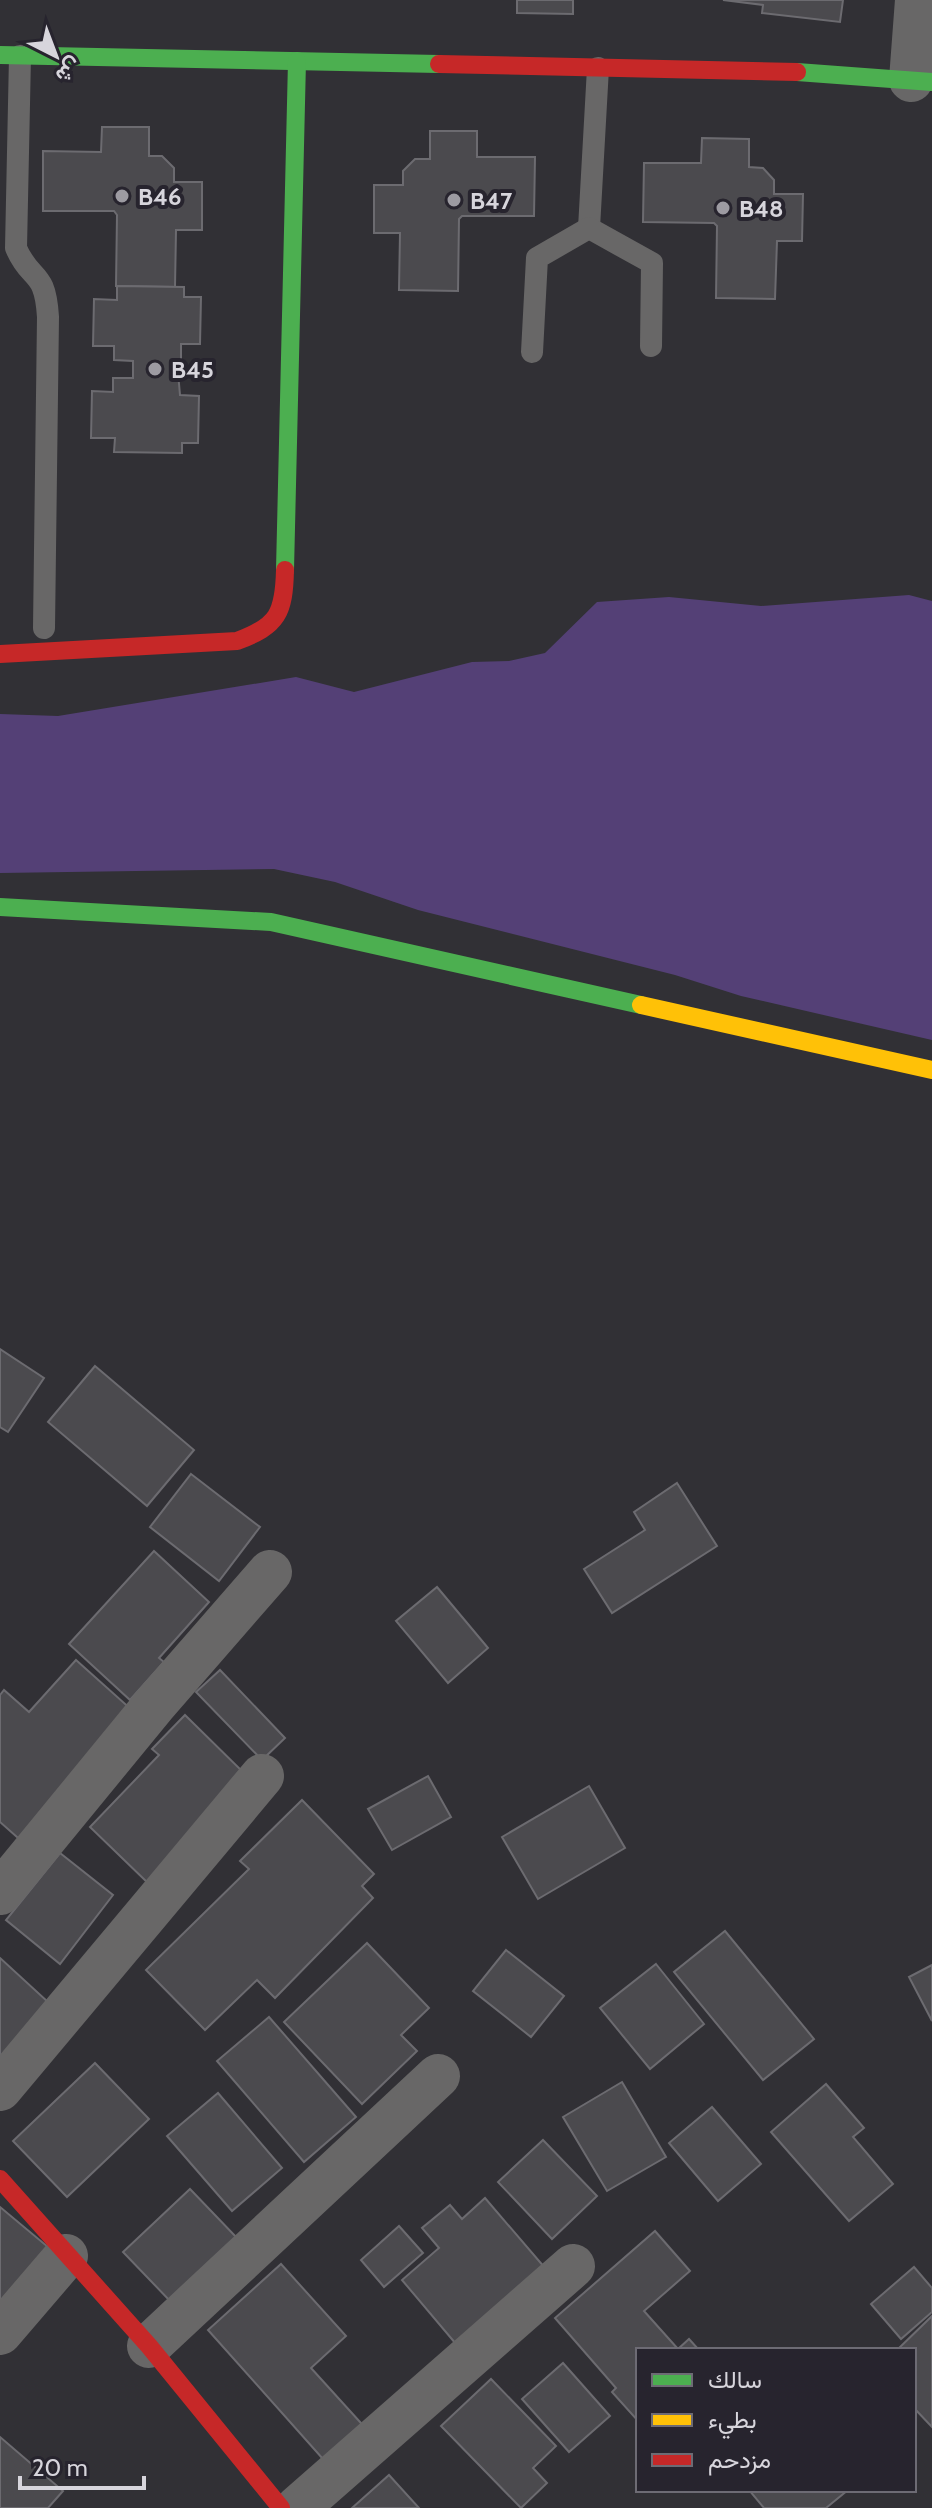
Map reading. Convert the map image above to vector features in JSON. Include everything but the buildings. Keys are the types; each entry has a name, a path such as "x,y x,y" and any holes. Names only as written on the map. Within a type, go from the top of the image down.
{"street":[{"path":"10,56 811,72 921,81 917,0"},
{"path":"0,654 237,641 265,631 284,604 297,61"},
{"path":"0,907 271,922 932,1070"},
{"path":"0,1893 155,1704 270,1572"},
{"path":"0,2089 262,1776"},
{"path":"149,2346 438,2076"},
{"path":"0,2179 149,2346 281,2508"},
{"path":"0,2333 66,2256"},
{"path":"297,2508 573,2266"}],"lane":[{"path":"10,56 16,248 22,262 40,277 47,291 44,628"},
{"path":"589,228 598,68"},
{"path":"589,228 652,263 651,346"},
{"path":"532,352 537,258 589,228"}],"shaded area":[{"path":"909,595 932,601 932,1040 741,996 675,975 418,910 335,882 274,869 0,873 0,714 58,716 296,677 354,692 472,662 509,661 545,653 597,602 669,597 761,606"}],"traffic: fast":[{"path":"0,55 439,64"},
{"path":"285,570 297,61"},
{"path":"797,72 932,82"},
{"path":"0,907 271,922 641,1005"}],"traffic: slow":[{"path":"641,1005 932,1070"}],"traffic: jam":[{"path":"439,64 797,72"},
{"path":"0,654 237,641 262,630 276,616 283,597 285,570"},
{"path":"0,2179 149,2346 281,2508"}],"place":[{"name":"B46","path":"122,196"},
{"name":"B47","path":"454,200"},
{"name":"B48","path":"723,208"},
{"name":"B45","path":"155,369"}]}
